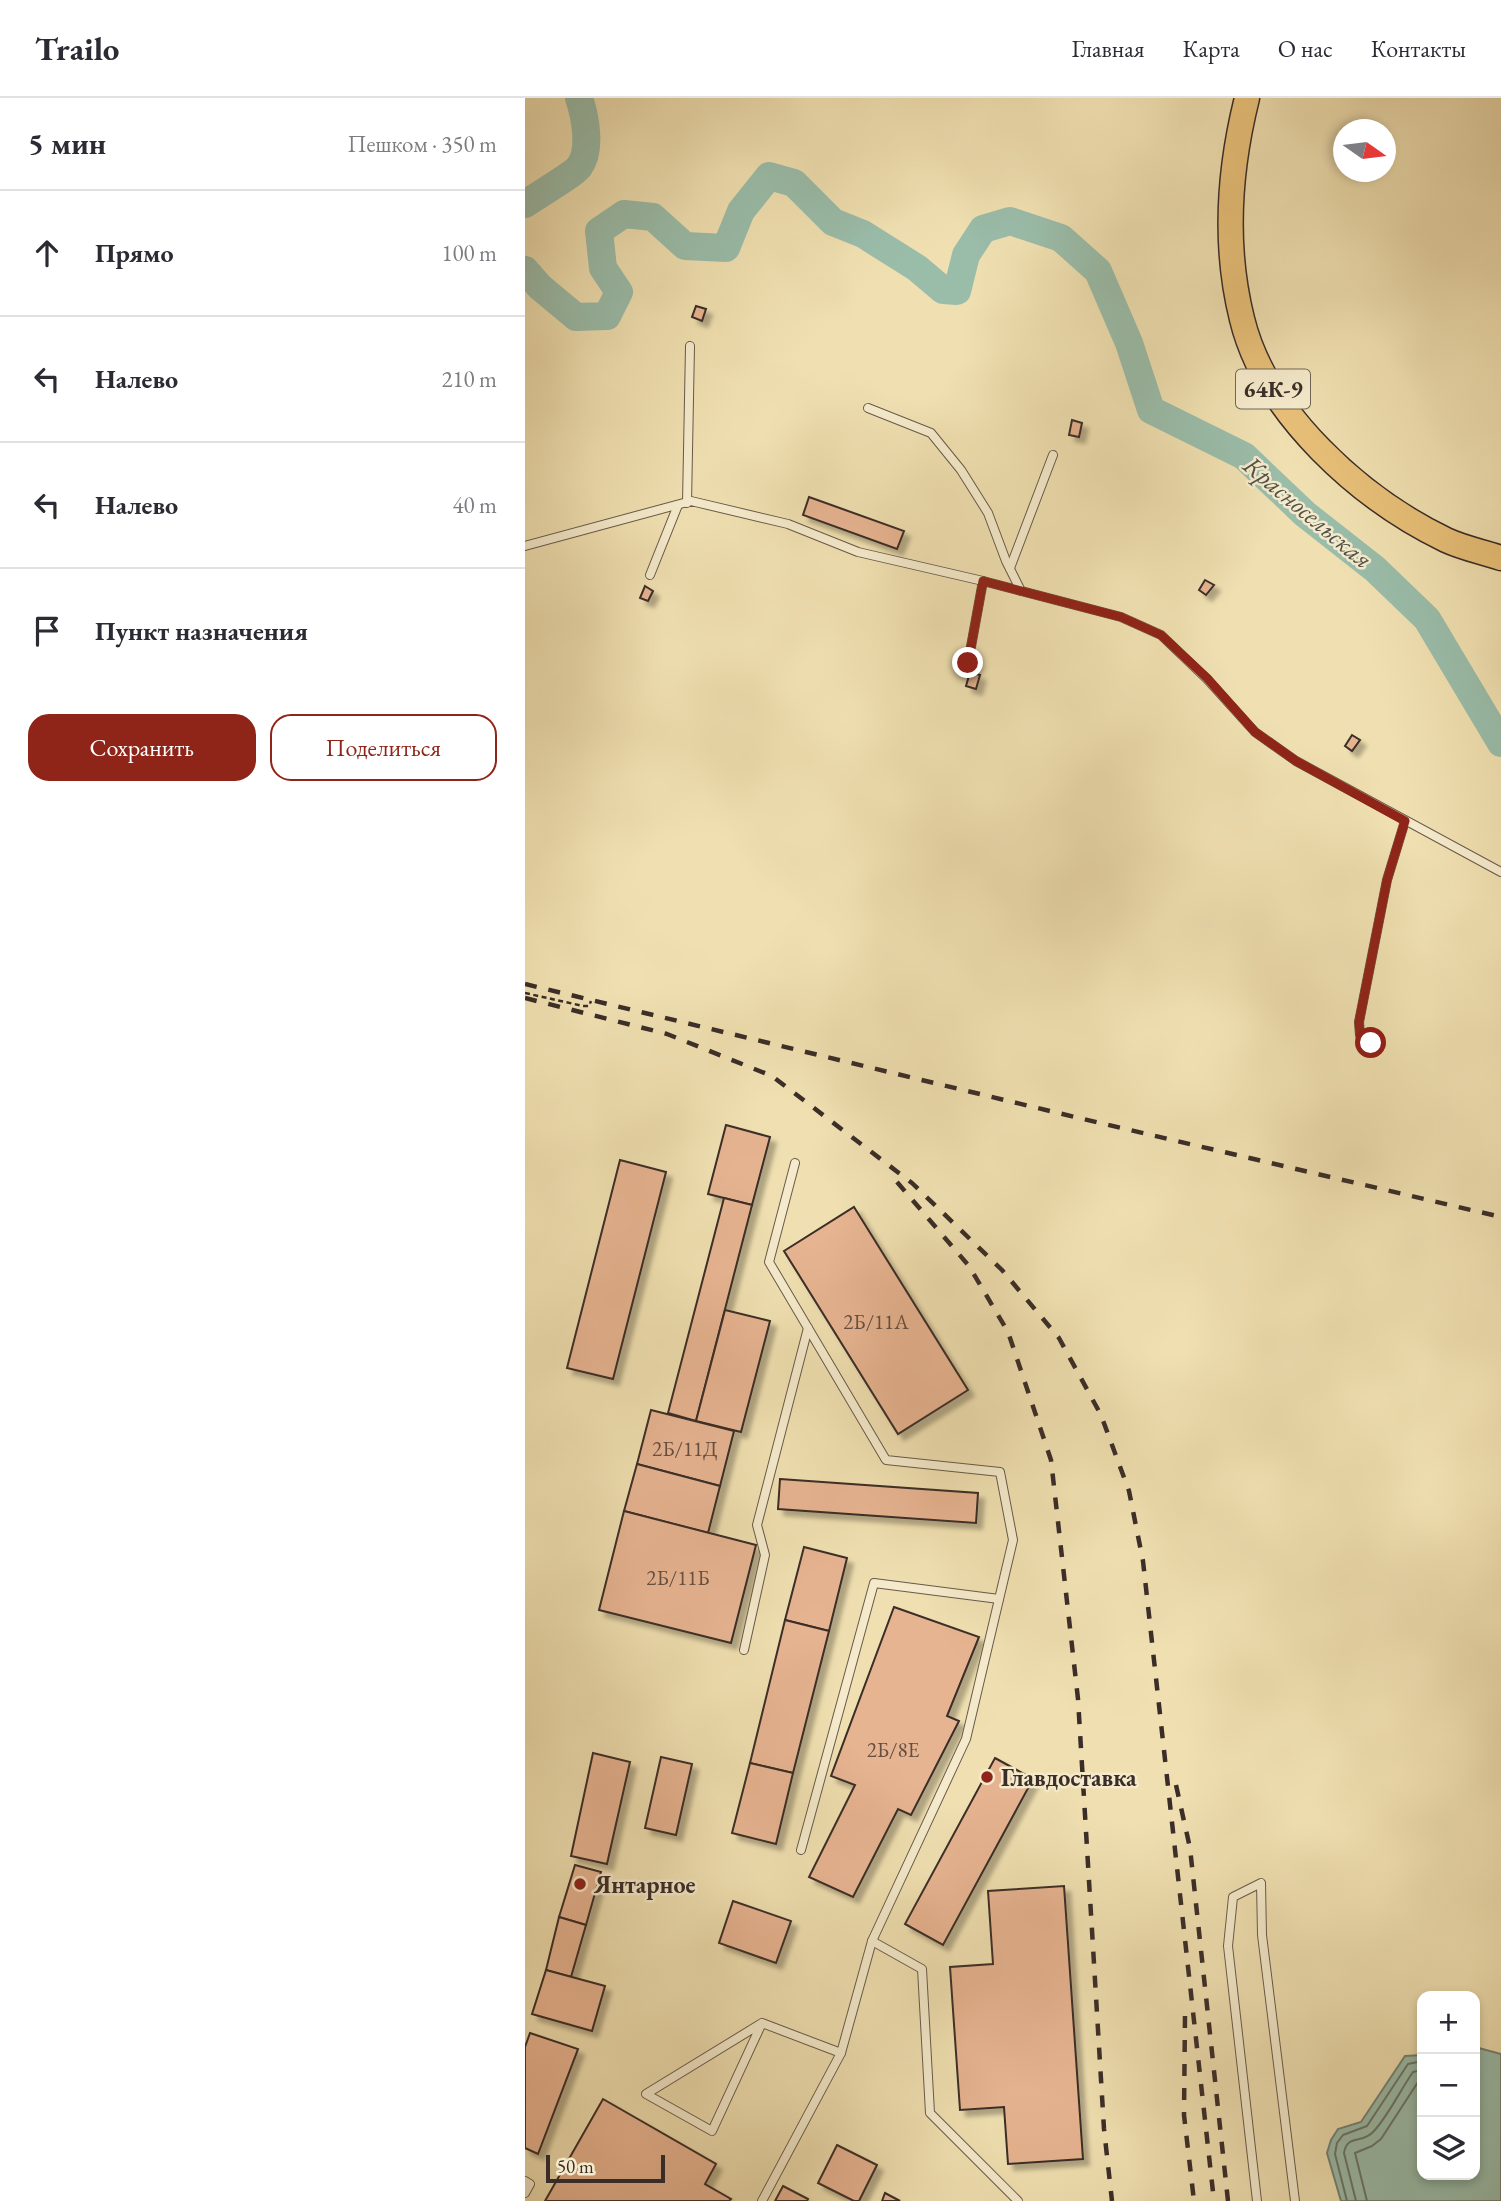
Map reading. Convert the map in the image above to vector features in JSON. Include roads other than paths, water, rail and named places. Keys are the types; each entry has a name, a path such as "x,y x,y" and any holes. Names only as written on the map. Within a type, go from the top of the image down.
{"main road":[{"name":"64К-9","path":"1247,98 1234,168 1231,226 1234,276 1242,321 1256,357 1275,392 1305,435 1344,474 1391,508 1447,540 1501,558"}],"lane":[{"path":"650,575 683,504 689,346"},
{"path":"868,408 931,433 961,470 988,513 1021,591"},
{"path":"1010,568 1053,455"},
{"path":"525,546 683,504 788,524 857,552 1121,617 1161,635 1207,678 1255,732 1296,761 1501,872"},
{"path":"968,663 983,581"},
{"path":"1371,1043 1360,1035 1359,1022 1387,880 1405,821"},
{"path":"762,2201 841,2053 872,1941 966,1740 1013,1540 1000,1472 886,1460 769,1262 795,1163"},
{"path":"744,1650 765,1555 757,1525 808,1328"},
{"path":"801,1850 874,1583 999,1599"},
{"path":"1257,2201 1228,1946 1233,1897 1261,1883 1262,1935 1295,2201"},
{"path":"872,1941 922,1969 930,2113 1017,2201"},
{"path":"762,2023 841,2053"},
{"path":"762,2023 712,2131 646,2094 681,2073 762,2023"},
{"path":"525,2181 530,2184 525,2193"}],"water":[{"path":"1480,2048 1501,2054 1501,2201 1341,2201 1327,2153 1331,2140 1338,2129 1361,2122 1405,2056 1417,2055 1417,2180 1480,2180"}],"waterway":[{"name":"Красносельская","path":"525,204 570,175 583,160 586,133 579,98"},
{"name":"Красносельская","path":"525,270 540,287 576,317 607,316 619,292 603,268 599,231 624,214 653,217 685,246 726,248 741,211 769,176 794,183 833,222 863,234 917,268 943,290 957,291 966,255 983,229 1010,221 1061,238 1098,271 1129,343 1151,410 1244,456 1305,514 1375,569 1427,619 1501,743"}],"railway":[{"path":"525,984 1501,1217"},
{"path":"525,998 667,1034 772,1076 912,1183 1002,1270 1059,1338 1101,1415 1129,1491 1143,1561 1214,2201"},
{"path":"897,1182 969,1266 1008,1332 1051,1460 1078,1699 1104,2129 1112,2201"},
{"path":"1176,1785 1190,1848 1228,2201"},
{"path":"1185,2016 1184,2115 1194,2201"}],"place":[{"name":"Главдоставка","path":"987,1777"},
{"name":"Янтарное","path":"580,1884"}]}
